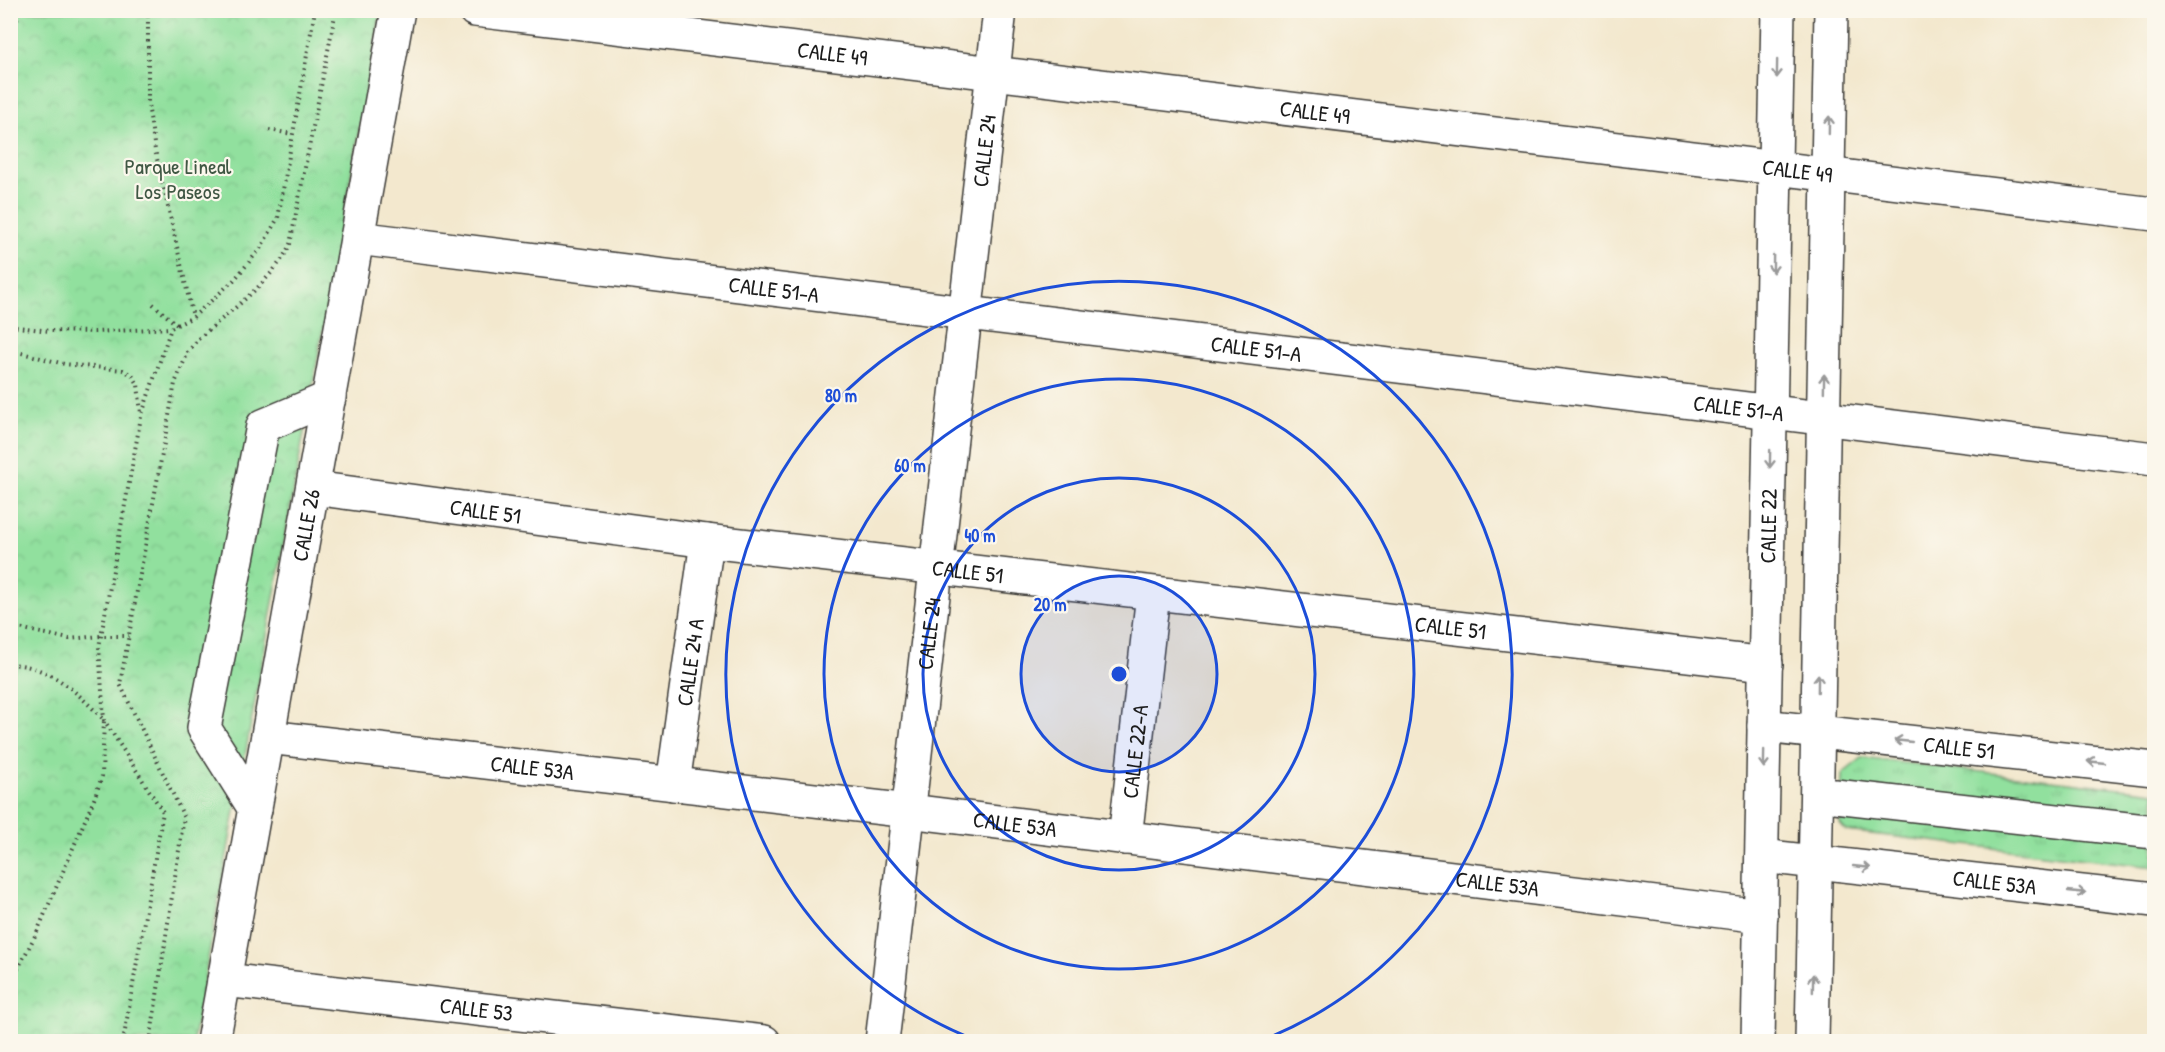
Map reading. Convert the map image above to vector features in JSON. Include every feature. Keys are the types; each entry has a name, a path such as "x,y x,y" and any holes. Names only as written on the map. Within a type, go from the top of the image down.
{"street":[{"name":"CALLE 26","path":"213,1041 398,10"},
{"name":"CALLE 49","path":"475,10 2154,214"},
{"name":"CALLE 24","path":"882,1041 1000,10"},
{"name":"CALLE 22","path":"1758,1041 1778,10"},
{"path":"1812,1041 1831,10"},
{"name":"CALLE 51-A","path":"357,238 2154,459"},
{"path":"255,809 204,728 263,426 329,398"},
{"name":"CALLE 51","path":"313,488 707,541 1766,664"},
{"name":"CALLE 24 A","path":"673,784 707,541"},
{"name":"CALLE 22-A","path":"1125,838 1153,594"},
{"name":"CALLE 51","path":"1764,726 2154,769"},
{"name":"CALLE 53A","path":"268,737 909,811 1761,916"},
{"path":"1835,796 2154,832"},
{"name":"CALLE 53A","path":"1762,856 2154,900"},
{"name":"CALLE 53","path":"224,980 764,1041"}],"path":[{"path":"10,55 19,10"},
{"path":"148,10 148,105 154,150 193,317"},
{"path":"10,326 49,331 94,332 171,328 193,317 234,280 273,229 278,218 315,10"},
{"path":"150,1041 184,817 120,684 175,383 188,352 197,340 272,272 286,255 336,10"},
{"path":"269,130 293,134"},
{"path":"153,304 177,325"},
{"path":"10,984 37,932 102,776 104,720 99,647 141,417 171,328"},
{"path":"10,350 64,364 112,368 132,375 138,384 141,417"},
{"path":"10,626 69,639 129,636"},
{"path":"10,664 39,668 55,677 104,720 163,812 123,1041"}],"green space":[{"name":"Parque Lineal Los Paseos","path":"10,11 381,11 193,1041 11,1041"},
{"path":"1862,758 2154,792 2154,867 1846,831 1840,824 1842,774"}]}
